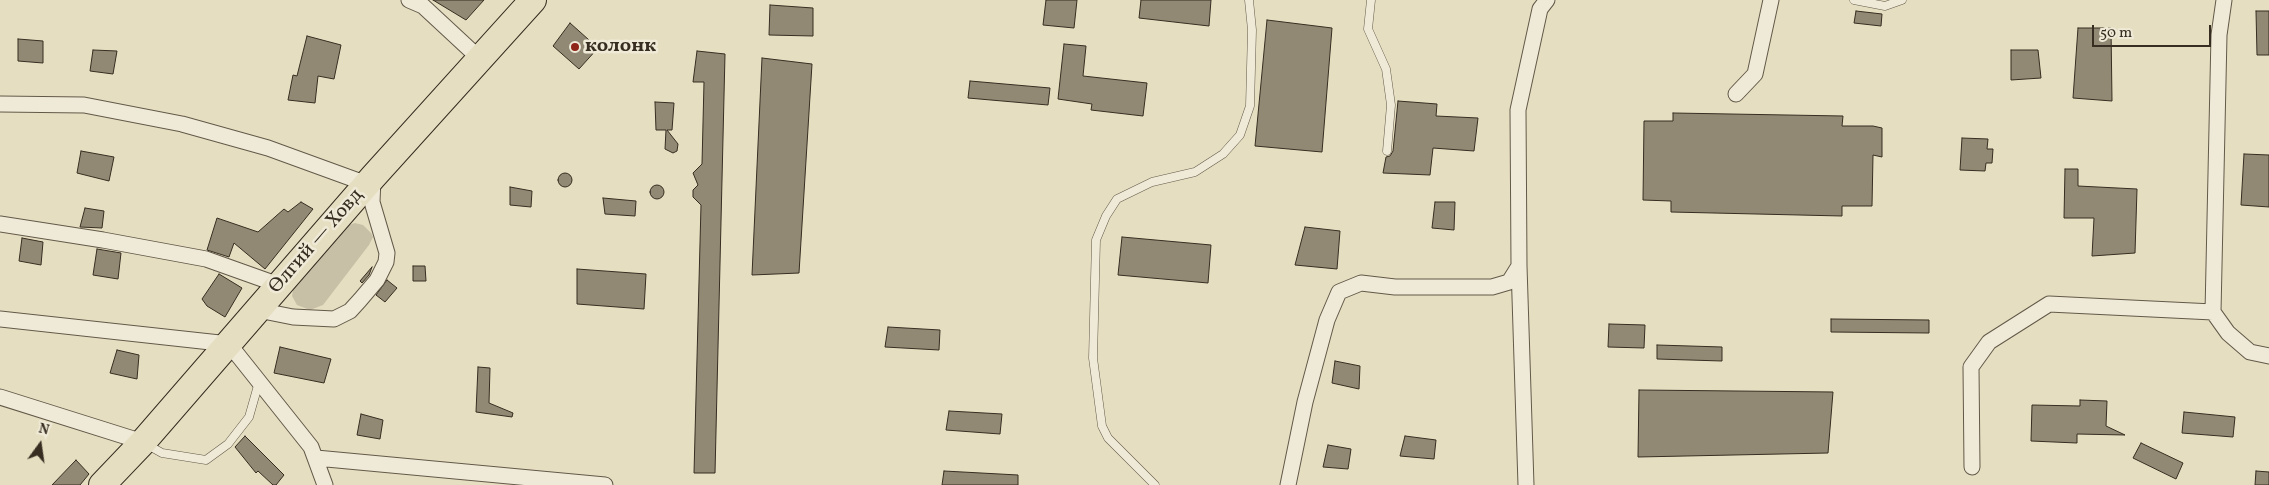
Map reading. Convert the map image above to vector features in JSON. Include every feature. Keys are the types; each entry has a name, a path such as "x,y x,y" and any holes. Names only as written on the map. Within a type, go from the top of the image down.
{"highway":[{"name":"Өлгий — Ховд","path":"102,485 143,442 370,180 533,0"}],"street":[{"path":"409,0 423,6 479,58"},
{"path":"1526,485 1519,266 1518,110 1540,9 1547,0"},
{"path":"1736,94 1755,74 1772,0"},
{"path":"2224,0 2219,35 2213,312 2228,333 2250,352 2269,356"},
{"path":"0,104 84,105 182,124 268,148 370,180 372,202 387,253 386,262 377,280 360,300 350,311 334,319 293,317 258,310"},
{"path":"0,224 206,259 279,285"},
{"path":"1288,485 1305,402 1327,320 1339,292 1361,283 1394,287 1492,287 1509,282 1519,266"},
{"path":"1972,467 1971,367 1989,342 2049,304 2213,312"},
{"path":"0,320 229,344 311,447 326,485"},
{"path":"0,397 143,442"},
{"path":"316,458 605,485"}],"lane":[{"path":"1155,485 1108,438 1102,426 1093,358 1096,240 1106,216 1117,199 1152,182 1195,172 1223,154 1240,135 1250,106 1252,30 1249,0"},
{"path":"1371,0 1368,28 1386,69 1392,105 1387,151"},
{"path":"1854,0 1885,6 1902,0"},
{"path":"143,442 162,453 206,460 228,444 249,417 260,382"}],"shaded area":[{"path":"355,223 363,225 371,233 373,237 369,245 323,305 310,310 297,305 292,296 294,285 349,225"}],"building":[{"path":"433,0 484,0 466,20"},
{"path":"1046,0 1077,0 1074,28 1043,25"},
{"path":"1141,0 1211,0 1209,26 1139,18"},
{"path":"770,5 813,8 813,36 769,35"},
{"path":"1856,11 1882,14 1881,26 1854,23"},
{"path":"2256,11 2269,11 2269,55 2257,55"},
{"path":"1267,20 1332,28 1322,152 1255,146"},
{"name":"колонк","path":"570,23 598,48 579,69 553,46"},
{"path":"2078,28 2111,28 2112,101 2073,98"},
{"path":"307,36 341,45 334,79 318,76 315,103 288,100 293,75 297,76"},
{"path":"18,39 43,41 43,63 18,61"},
{"path":"1064,44 1086,46 1083,76 1147,83 1143,116 1091,110 1092,104 1058,99"},
{"path":"93,50 117,51 113,74 90,71"},
{"path":"2011,50 2038,50 2041,78 2011,80"},
{"path":"697,51 725,54 715,473 694,473 701,205 693,197 693,190 698,185 693,173 702,164 704,82 693,82"},
{"path":"762,58 812,64 799,273 752,275"},
{"path":"970,81 1050,88 1048,105 968,98"},
{"path":"1398,101 1437,104 1436,116 1478,118 1474,151 1433,148 1430,175 1383,173 1386,157 1390,156 1393,151"},
{"path":"655,102 674,103 672,130 667,130 678,144 677,151 673,153 665,149 666,130 656,130"},
{"path":"1673,113 1843,116 1842,126 1873,126 1882,128 1882,157 1873,155 1872,206 1842,206 1842,216 1671,212 1671,201 1643,200 1644,121 1673,121"},
{"path":"1962,138 1988,139 1987,149 1993,149 1992,163 1986,163 1985,171 1960,170"},
{"path":"81,151 114,157 109,181 77,173"},
{"path":"2244,154 2269,155 2269,207 2241,205"},
{"path":"2065,169 2078,169 2078,186 2137,189 2135,253 2092,256 2094,218 2064,218"},
{"path":"565,173 570,175 572,180 570,185 565,187 560,185 558,180 560,175"},
{"path":"657,185 662,187 664,192 662,197 657,199 652,197 650,192 652,187"},
{"path":"510,187 532,191 531,207 510,205"},
{"path":"603,198 636,201 635,216 605,214"},
{"path":"301,202 313,209 265,269 234,243 229,257 207,250 217,218 258,232 284,209 288,212"},
{"path":"1435,202 1455,202 1454,230 1432,228"},
{"path":"85,208 104,211 102,228 80,227"},
{"path":"1305,227 1340,231 1337,269 1295,265"},
{"path":"1122,237 1211,245 1208,283 1118,275"},
{"path":"22,238 43,242 41,265 19,261"},
{"path":"97,249 121,253 118,279 93,275"},
{"path":"413,266 425,266 426,281 413,281"},
{"path":"372,267 369,275 362,283 360,281"},
{"path":"577,269 646,274 644,309 577,304"},
{"path":"219,274 242,288 225,317 207,306 202,299"},
{"path":"387,280 397,288 385,302 376,295"},
{"path":"1831,319 1929,320 1929,333 1831,332"},
{"path":"1609,324 1645,325 1644,348 1608,347"},
{"path":"888,327 940,330 939,350 885,347"},
{"path":"1657,345 1722,347 1722,361 1657,359"},
{"path":"280,347 331,359 324,383 274,373"},
{"path":"117,350 139,355 137,379 110,373"},
{"path":"1335,361 1360,366 1359,389 1332,383"},
{"path":"478,367 490,368 489,403 513,413 512,417 476,412"},
{"path":"1639,390 1833,392 1828,453 1638,457"},
{"path":"2080,400 2107,401 2106,426 2125,435 2077,434 2077,443 2031,441 2032,405 2080,406"},
{"path":"949,411 1002,414 1000,434 946,430"},
{"path":"2184,412 2235,417 2233,437 2182,433"},
{"path":"361,414 383,420 380,439 357,435"},
{"path":"245,436 284,475 276,485 273,485 258,471 256,473 235,447"},
{"path":"1405,436 1436,440 1434,459 1400,456"},
{"path":"2141,443 2183,463 2176,479 2133,458"},
{"path":"1328,445 1351,449 1348,469 1323,467"},
{"path":"76,460 89,474 80,485 52,485"},
{"path":"944,471 1018,475 1018,485 942,485"},
{"path":"2256,471 2269,472 2269,485 2255,485"}],"place":[{"name":"колонк","path":"575,47"}]}
